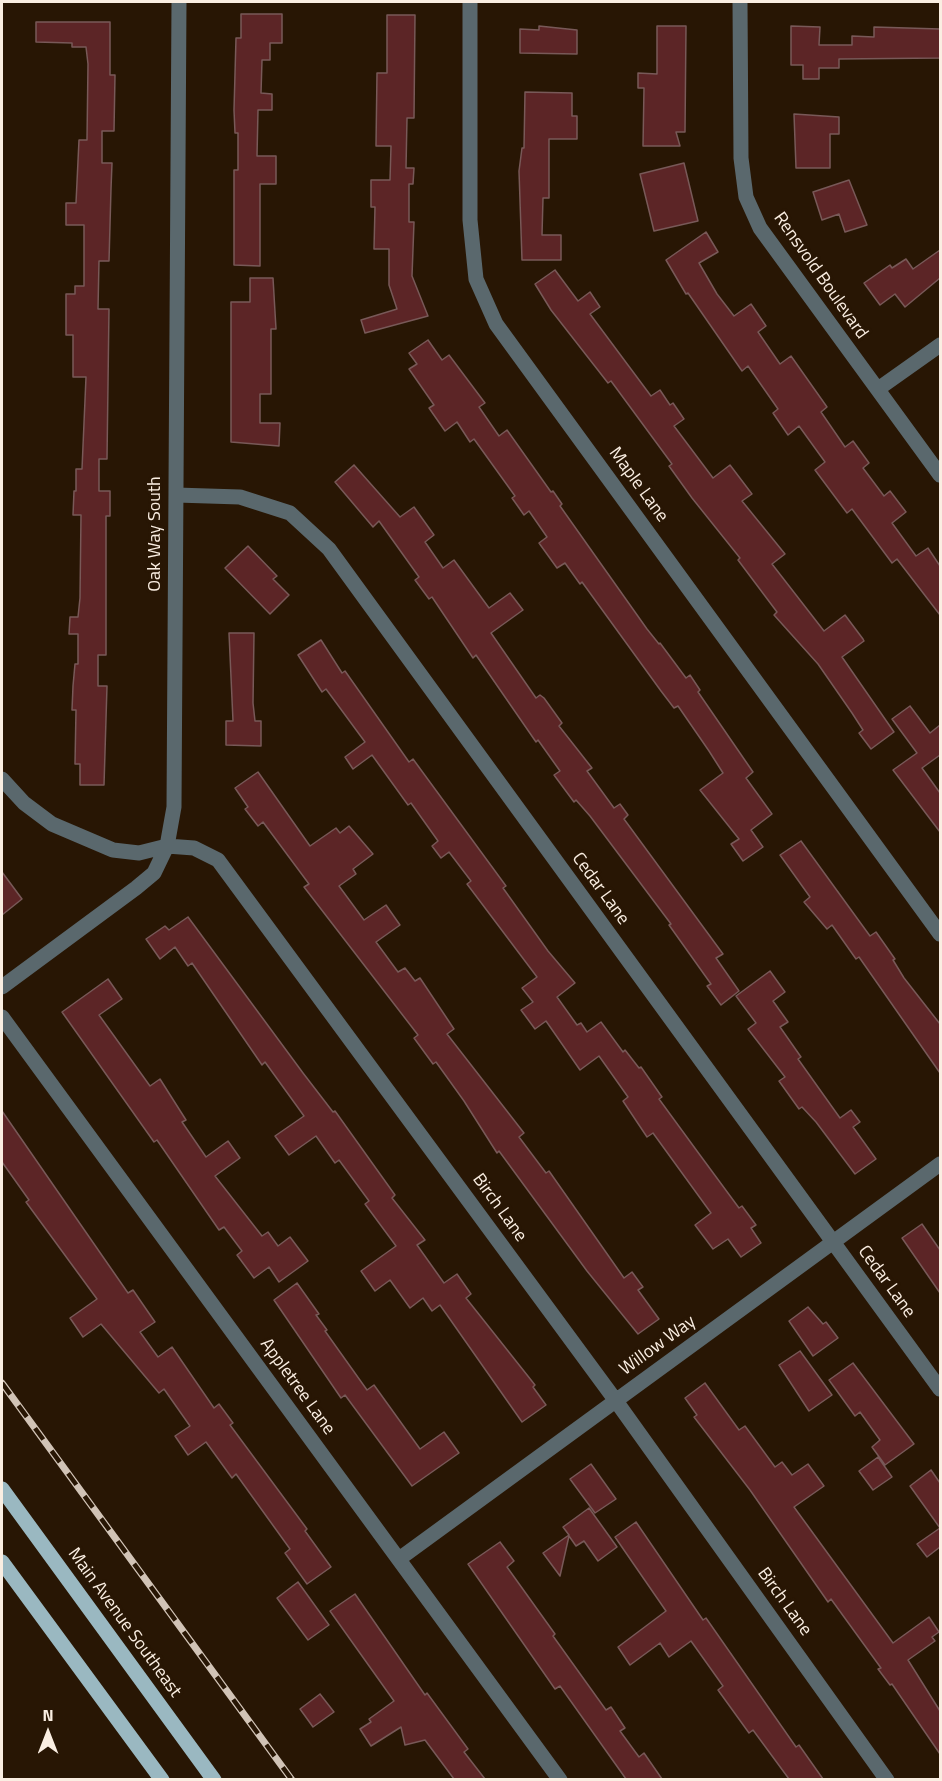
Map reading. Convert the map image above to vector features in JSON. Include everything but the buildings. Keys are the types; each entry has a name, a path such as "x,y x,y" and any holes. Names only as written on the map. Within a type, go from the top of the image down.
{"main road":[{"name":"Main Avenue Southeast","path":"2,1489 214,1779"},
{"path":"2,1562 162,1779"}],"street":[{"name":"Oak Way South","path":"2,987 154,873 167,846 174,807 179,2"},
{"name":"Maple Lane","path":"470,2 470,220 476,279 496,324 940,934"},
{"name":"Rensvold Boulevard","path":"740,2 741,158 746,197 760,228 940,475"},
{"path":"878,389 940,345"},
{"name":"Cedar Lane","path":"176,495 240,497 290,513 329,549 940,1389"},
{"name":"Birch Lane","path":"2,779 24,803 52,824 113,850 139,853 167,846 194,848 218,860 616,1401 887,1779"},
{"name":"Appletree Lane","path":"2,1017 560,1779"},
{"name":"Willow Way","path":"399,1559 940,1164"}],"railway":[{"path":"2,1383 292,1780"}]}
